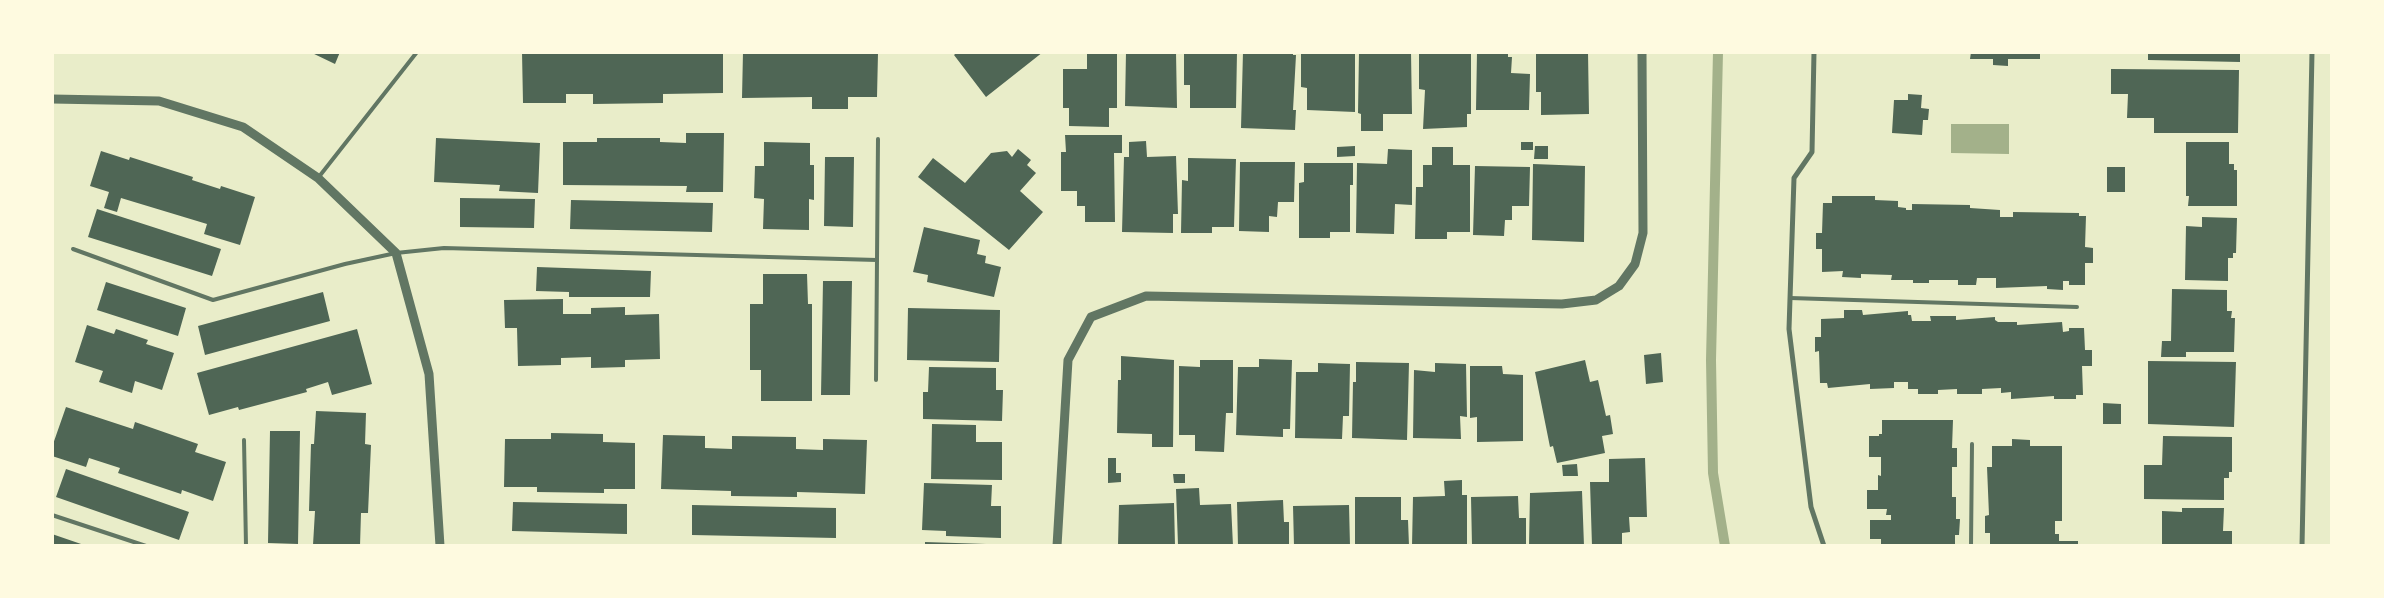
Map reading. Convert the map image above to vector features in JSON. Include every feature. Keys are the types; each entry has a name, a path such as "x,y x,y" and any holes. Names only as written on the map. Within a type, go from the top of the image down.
{"street":[{"path":"1057,546 1068,360 1091,317 1146,296 1562,304 1596,300 1619,286 1635,264 1643,233 1642,52"},
{"path":"1814,52 1812,152 1794,178 1789,329 1811,506 1824,546"},
{"path":"2302,546 2312,52"},
{"path":"52,99 159,101 243,128 318,178 396,253 429,374 440,546"}],"lane":[{"path":"318,178 417,52"},
{"path":"876,380 878,139"},
{"path":"73,249 213,300 345,264 396,253 444,248 877,260"},
{"path":"1790,298 2077,307"},
{"path":"244,440 246,546"},
{"path":"1971,546 1972,444"},
{"path":"52,514 146,546"}],"shaded area":[{"path":"1951,124 2009,124 2009,154 1951,153"}],"building":[{"path":"310,52 340,52 335,64"},
{"path":"522,52 723,52 723,93 663,94 663,103 593,104 593,94 566,94 566,103 523,103"},
{"path":"743,52 878,53 877,97 848,97 848,109 812,109 812,97 742,98"},
{"path":"957,52 1043,52 986,97 954,55"},
{"path":"1087,52 1117,52 1117,108 1109,108 1109,127 1069,126 1069,108 1063,108 1063,69 1087,69"},
{"path":"1126,52 1176,52 1177,108 1125,106"},
{"path":"1184,52 1237,52 1236,108 1190,108 1190,85 1184,85"},
{"path":"1243,52 1293,52 1293,55 1296,55 1293,110 1296,110 1295,130 1241,128"},
{"path":"1301,52 1355,52 1355,112 1307,110 1307,88 1301,87"},
{"path":"1359,52 1411,52 1412,114 1383,114 1383,131 1361,131 1361,114 1358,113"},
{"path":"1419,52 1471,52 1471,114 1467,114 1467,127 1423,129 1425,90 1419,89"},
{"path":"1477,52 1508,52 1508,57 1512,57 1511,73 1530,74 1529,110 1476,110"},
{"path":"1536,52 1588,52 1589,114 1541,115 1541,92 1536,92"},
{"path":"1971,52 2040,52 2040,59 2008,59 2008,66 1993,65 1993,59 1970,59"},
{"path":"2148,52 2240,52 2240,62 2148,60"},
{"path":"2111,69 2239,70 2238,133 2154,133 2154,118 2127,118 2128,94 2111,94"},
{"path":"1908,94 1922,95 1921,108 1929,109 1928,120 1923,120 1922,135 1892,133 1894,100 1908,100"},
{"path":"686,133 724,133 723,192 686,192 687,186 563,185 563,142 597,142 597,138 660,138 660,142 686,143"},
{"path":"1065,135 1122,135 1122,153 1114,153 1115,222 1085,222 1085,206 1077,206 1077,191 1061,191 1061,152 1066,152"},
{"path":"436,138 540,143 538,193 499,191 500,185 434,182"},
{"path":"1146,141 1147,157 1176,156 1178,214 1173,214 1173,233 1122,232 1124,157 1129,157 1129,142"},
{"path":"764,142 810,143 810,165 814,165 814,200 809,199 809,230 763,229 764,199 754,198 755,166 764,166"},
{"path":"1521,142 1533,142 1533,150 1521,150"},
{"path":"2186,142 2229,142 2229,164 2234,164 2234,170 2237,170 2237,206 2188,206 2189,196 2186,196"},
{"path":"1355,146 1355,156 1337,157 1337,147"},
{"path":"1535,146 1548,146 1548,159 1534,159"},
{"path":"1432,147 1453,147 1453,165 1470,165 1470,232 1447,232 1447,239 1415,239 1416,187 1423,187 1423,165 1432,165"},
{"path":"1018,149 1031,160 1027,165 1036,173 1020,191 1043,212 1009,250 918,177 933,158 965,183 991,153 1007,151 1012,157"},
{"path":"1388,149 1412,150 1412,205 1395,204 1394,234 1356,233 1357,163 1387,164"},
{"path":"101,151 129,160 130,157 193,177 192,180 220,189 221,186 255,197 240,245 204,234 207,224 121,198 117,212 104,208 109,192 90,186"},
{"path":"825,157 854,157 853,227 824,226"},
{"path":"1188,158 1236,159 1234,227 1212,227 1212,233 1181,233 1182,180 1188,181"},
{"path":"1240,162 1295,162 1294,202 1278,202 1277,217 1269,216 1269,232 1239,231"},
{"path":"1304,163 1353,163 1353,185 1350,185 1350,232 1330,232 1330,238 1299,238 1299,183 1304,182"},
{"path":"1533,164 1585,166 1584,242 1532,240"},
{"path":"1475,166 1530,167 1529,206 1512,206 1512,220 1505,220 1504,236 1473,235"},
{"path":"2107,167 2125,167 2125,192 2107,192"},
{"path":"1832,196 1875,196 1875,200 1898,201 1898,207 1906,208 1906,210 1912,210 1912,204 1970,205 1970,208 2000,210 2000,217 2013,217 2013,212 2079,213 2079,216 2086,216 2085,247 2093,248 2093,263 2085,263 2085,285 2069,285 2069,281 2063,281 2063,290 2047,289 2047,286 1996,288 1996,278 1977,278 1976,285 1958,285 1958,280 1929,280 1929,283 1913,283 1913,280 1891,280 1892,275 1861,274 1861,278 1842,277 1843,271 1822,272 1822,249 1816,249 1816,233 1822,233 1823,203 1832,203"},
{"path":"460,198 535,199 534,228 460,227"},
{"path":"571,200 713,203 712,232 570,229"},
{"path":"97,209 221,249 212,276 88,237"},
{"path":"2202,217 2237,218 2236,253 2233,253 2233,258 2228,258 2228,281 2185,280 2186,226 2202,227"},
{"path":"924,227 980,240 977,254 986,256 985,263 1001,267 994,297 927,282 928,275 913,272"},
{"path":"537,267 651,271 650,297 569,297 569,292 536,291"},
{"path":"763,274 807,274 808,304 812,304 812,401 761,401 761,370 750,370 750,304 763,304"},
{"path":"823,281 852,281 850,395 821,395"},
{"path":"106,282 186,308 178,336 97,310"},
{"path":"2172,289 2227,290 2227,311 2232,311 2231,318 2235,318 2234,352 2186,352 2186,357 2161,357 2162,341 2171,341"},
{"path":"323,292 330,321 205,355 198,326"},
{"path":"563,299 563,314 591,314 591,308 625,307 625,315 659,314 660,359 625,360 625,367 591,368 591,357 561,358 561,365 518,366 517,328 505,328 504,300"},
{"path":"908,308 1000,310 999,362 907,360"},
{"path":"1844,310 1862,310 1863,315 1908,311 1912,321 1931,321 1930,316 1956,316 1956,320 1995,317 1995,320 1998,322 2017,322 2017,325 2062,322 2063,332 2069,331 2069,328 2084,328 2085,350 2092,350 2092,366 2082,366 2083,395 2076,395 2076,399 2054,399 2054,396 2011,399 2011,392 2001,393 2001,388 1982,389 1982,394 1957,394 1957,389 1938,390 1938,394 1918,394 1918,389 1908,389 1908,382 1894,382 1894,388 1870,389 1870,384 1828,388 1827,383 1820,383 1819,351 1815,352 1815,337 1821,337 1821,319 1844,318"},
{"path":"87,325 114,334 116,329 148,340 146,344 174,353 162,390 135,381 132,393 99,382 103,371 75,362"},
{"path":"357,329 372,384 332,395 328,382 306,389 307,392 239,410 238,407 209,415 197,373"},
{"path":"1661,353 1663,382 1646,384 1644,355"},
{"path":"1121,356 1174,360 1173,447 1152,447 1152,434 1117,433 1118,380 1121,380"},
{"path":"1259,359 1292,360 1290,429 1283,429 1283,437 1236,435 1238,367 1259,367"},
{"path":"1200,360 1233,360 1233,413 1226,413 1224,452 1195,451 1195,435 1179,435 1179,366 1200,367"},
{"path":"1585,360 1590,382 1598,380 1606,416 1610,415 1613,434 1602,436 1605,453 1557,463 1553,446 1550,447 1535,372"},
{"path":"2148,361 2236,362 2234,427 2148,424"},
{"path":"1356,362 1409,363 1407,440 1352,438 1353,382 1356,382"},
{"path":"1318,363 1350,364 1349,416 1343,416 1342,439 1295,438 1296,372 1318,372"},
{"path":"1435,363 1466,364 1467,417 1460,416 1461,439 1413,438 1414,370 1435,372"},
{"path":"1470,366 1502,366 1503,374 1523,375 1523,441 1477,442 1477,417 1470,418"},
{"path":"929,367 996,368 996,390 1003,390 1002,421 923,419 923,392 928,392"},
{"path":"2103,403 2121,404 2121,424 2103,424"},
{"path":"66,407 133,429 135,422 198,444 195,452 226,462 213,501 182,490 181,494 118,473 120,468 89,458 86,467 52,456 52,447"},
{"path":"316,411 366,413 365,444 371,445 368,513 361,513 360,546 313,545 315,511 309,511 311,444 314,444"},
{"path":"1882,420 1953,420 1952,448 1957,448 1957,467 1952,467 1952,497 1956,497 1956,519 1960,519 1959,535 1955,535 1955,546 1881,546 1881,539 1870,539 1870,520 1891,520 1891,515 1886,515 1887,509 1867,509 1867,490 1878,490 1878,475 1881,476 1881,457 1869,457 1869,436 1879,436 1879,434 1882,434"},
{"path":"932,424 976,425 976,442 1002,442 1002,480 931,479"},
{"path":"270,431 300,431 298,544 268,543"},
{"path":"551,433 603,434 603,442 635,443 635,489 604,489 604,493 537,492 537,487 504,487 505,439 551,439"},
{"path":"663,435 705,436 705,448 732,449 732,436 796,437 796,449 823,450 823,439 867,440 865,494 797,492 797,497 731,496 731,491 661,489"},
{"path":"2163,436 2232,437 2232,472 2229,472 2229,478 2224,478 2224,500 2144,499 2144,465 2162,465"},
{"path":"2012,439 2030,440 2030,446 2062,446 2062,521 2055,521 2055,534 2059,534 2059,541 2078,541 2078,546 1990,546 1990,533 1985,533 1985,516 1989,515 1987,467 1992,467 1992,446 2012,446"},
{"path":"1108,458 1116,458 1116,473 1121,473 1121,482 1108,483"},
{"path":"1645,458 1647,517 1629,517 1630,532 1622,533 1622,546 1592,546 1590,482 1609,482 1609,459"},
{"path":"1577,464 1578,476 1563,476 1562,465"},
{"path":"66,469 189,512 179,540 56,497"},
{"path":"1173,474 1185,474 1185,483 1174,483"},
{"path":"1462,480 1462,495 1467,495 1467,546 1412,546 1413,497 1445,496 1444,481"},
{"path":"924,483 992,485 991,506 1001,506 1001,538 946,536 946,531 922,530"},
{"path":"1199,488 1200,505 1231,504 1233,546 1178,545 1176,489"},
{"path":"1582,491 1584,546 1529,546 1530,493"},
{"path":"1518,496 1519,518 1526,518 1526,546 1472,546 1471,497"},
{"path":"1355,497 1401,497 1401,520 1408,520 1409,546 1355,546"},
{"path":"1283,500 1284,522 1289,522 1289,546 1238,546 1237,502"},
{"path":"513,502 627,504 627,534 512,531"},
{"path":"1174,503 1175,546 1118,546 1119,505"},
{"path":"692,505 836,508 836,538 692,535"},
{"path":"1349,505 1350,546 1294,546 1293,506"},
{"path":"2182,508 2224,508 2223,531 2232,531 2232,546 2162,546 2162,511 2182,512"},
{"path":"52,534 84,545 84,546 52,546"},
{"path":"925,542 986,544 986,546 925,546"}],"waterway":[{"path":"1718,52 1711,360 1713,473 1725,546"}]}
